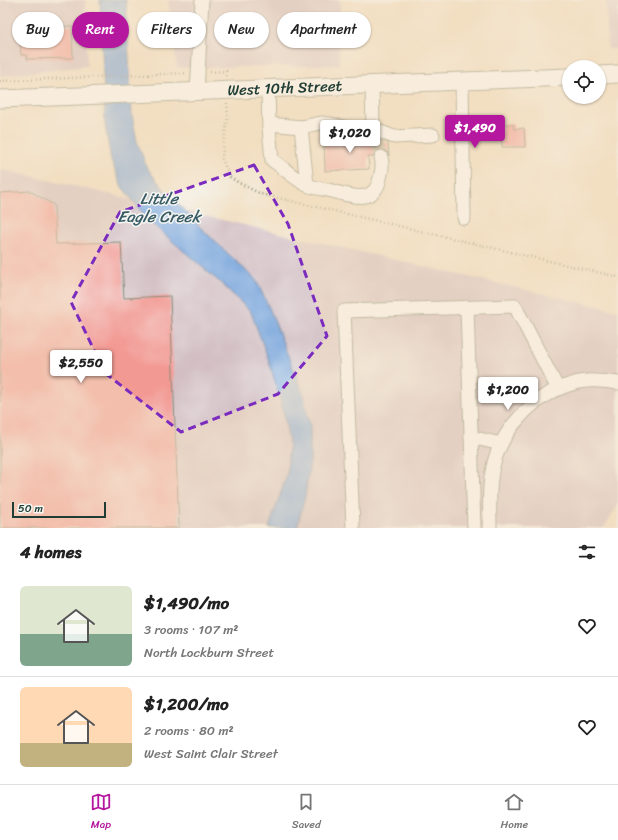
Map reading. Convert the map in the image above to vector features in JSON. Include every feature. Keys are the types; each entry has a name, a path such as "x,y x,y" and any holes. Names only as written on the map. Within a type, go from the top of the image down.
{"main road":[{"path":"606,75 618,74"},
{"name":"West 10th Street","path":"0,100 562,76"}],"street":[{"path":"197,92 202,0"},
{"path":"462,81 464,218"},
{"path":"372,84 375,135"},
{"path":"268,89 272,160 307,185 350,196 358,197 371,194 376,190 380,181 382,170 381,157"},
{"path":"269,124 301,127 321,124 338,125 375,135 433,135"},
{"path":"301,127 307,185"},
{"path":"353,528 344,311 515,306 558,389"},
{"path":"467,307 474,528"},
{"path":"490,528 490,478 494,460 500,444 514,424 540,400 558,389 573,383 618,383"},
{"path":"471,436 500,444"}],"path":[{"path":"0,81 68,77 173,74"},
{"path":"228,108 222,159 230,177 261,194 618,277"}],"highlighted area":[{"path":"254,165 288,224 327,336 278,394 181,432 105,373 71,302 120,212"}],"shaded area":[{"path":"0,0 85,0 85,12 72,12 72,48 86,48 87,66 0,76"},
{"path":"168,0 340,0 340,12 277,12 277,48 339,48 339,65 177,68 174,48 206,48 206,12 170,12"},
{"path":"606,0 618,0 618,49 608,49"},
{"path":"0,169 618,311 618,505 604,528 0,528"}],"water":[{"name":"Little Eagle Creek","path":"100,0 126,0 127,12 100,12"},
{"name":"Little Eagle Creek","path":"102,48 129,48 132,115 137,141 146,165 168,194 203,230 256,280 270,310 303,394 310,426 310,461 305,496 297,528 269,528 287,474 289,443 283,409 269,361 251,312 223,285 149,221 122,187 111,160 105,125"}],"building":[{"path":"64,26 72,26 73,58 27,59 27,55 21,55 21,48 64,48"},
{"path":"502,124 513,124 514,129 524,128 525,147 502,147"},
{"path":"336,140 367,140 367,143 386,142 388,143 389,156 387,152 379,149 375,151 373,157 368,157 369,169 325,171 324,142"},
{"path":"30,191 54,205 56,244 121,242 124,298 170,296 179,528 0,528 0,193"}],"tunnel":[{"path":"376,141 381,157"}]}
